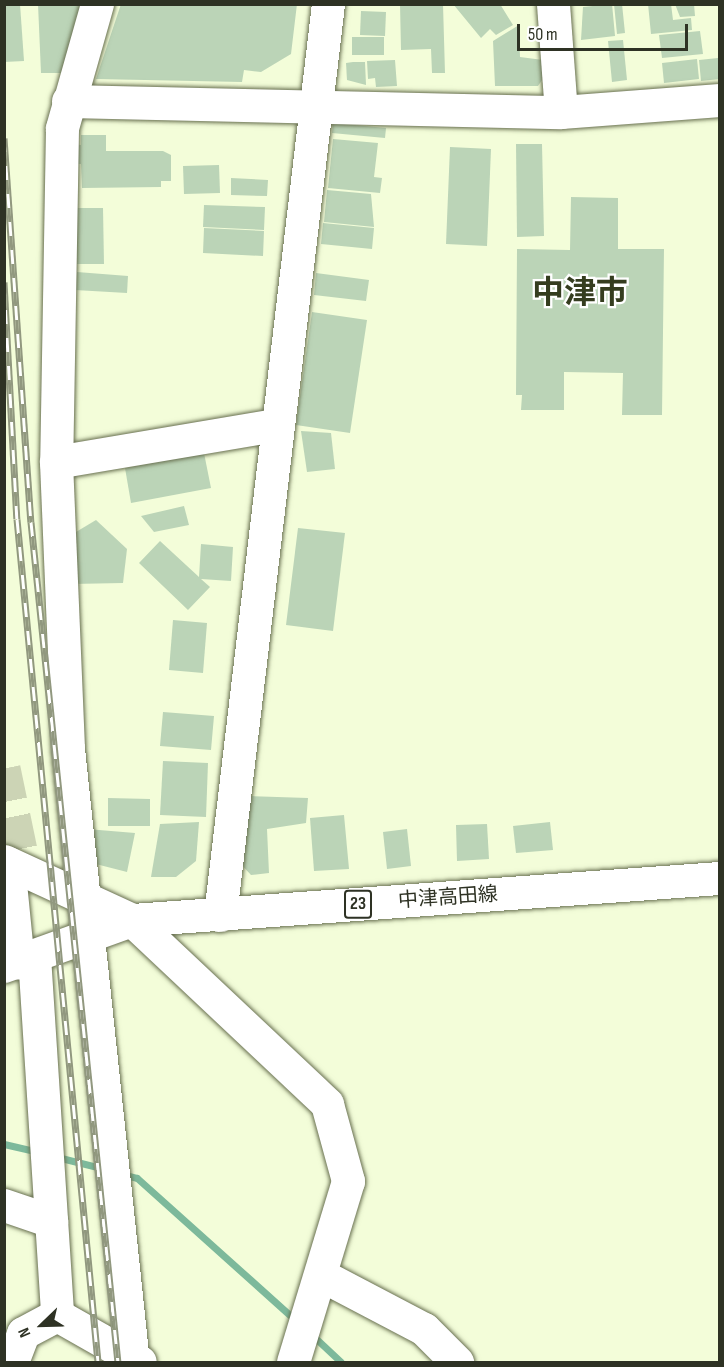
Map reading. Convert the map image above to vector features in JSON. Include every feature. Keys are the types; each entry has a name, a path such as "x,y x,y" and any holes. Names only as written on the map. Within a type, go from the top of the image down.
{"street":[{"path":"98,4 62,128 56,462 61,642 88,934 135,1361"},
{"path":"220,915 275,425 328,4"},
{"path":"553,4 561,112"},
{"path":"68,101 561,112 720,100"},
{"path":"56,462 275,425"},
{"path":"6,862 84,895 132,920 327,1104 348,1181 323,1276 292,1362"},
{"path":"6,862 51,1221 57,1315"},
{"name":"中津高田線","path":"19,962 88,934 132,920 720,878"},
{"path":"4,1205 51,1221"},
{"path":"323,1276 424,1329 457,1362"},
{"path":"57,1315 135,1361"},
{"path":"12,1362 23,1333 57,1315"}],"building":[{"path":"4,4 20,4 24,61 4,62"},
{"path":"38,4 87,4 61,73 41,73"},
{"path":"121,4 297,4 291,54 261,72 244,70 242,82 96,79"},
{"path":"400,4 443,4 445,73 432,73 431,49 401,50"},
{"path":"453,4 500,4 513,25 496,35 490,29 481,38"},
{"path":"612,4 615,36 581,40 583,7"},
{"path":"614,4 622,4 625,33 617,34"},
{"path":"648,4 671,4 673,20 691,18 692,30 651,34"},
{"path":"675,4 694,4 695,16 680,17"},
{"path":"361,11 386,12 385,36 360,35"},
{"path":"519,25 520,57 543,60 542,80 538,86 495,86 493,41"},
{"path":"700,31 703,54 662,58 659,35"},
{"path":"352,37 384,37 384,55 352,55"},
{"path":"623,40 627,80 612,82 608,41"},
{"path":"718,58 720,79 701,81 699,60"},
{"path":"697,59 699,79 664,83 662,63"},
{"path":"395,60 397,86 376,87 375,78 368,79 367,61"},
{"path":"365,62 366,85 347,80 346,63"},
{"path":"333,123 386,128 385,138 332,133"},
{"path":"81,135 106,135 106,151 163,151 171,155 171,181 161,181 161,187 82,188 81,164 72,164 72,144 81,145"},
{"path":"333,139 378,143 374,177 382,178 380,193 328,188"},
{"path":"516,144 542,144 544,236 517,237"},
{"path":"450,147 491,149 487,246 446,244"},
{"path":"219,165 220,193 184,194 183,166"},
{"path":"231,178 268,180 267,196 231,195"},
{"path":"327,190 371,194 374,227 324,222"},
{"path":"571,197 618,198 618,249 664,249 662,415 622,415 623,373 564,372 564,410 521,410 522,395 516,395 517,249 570,250"},
{"path":"204,205 265,207 264,230 203,227"},
{"path":"76,208 103,208 104,264 77,264"},
{"path":"323,223 374,228 372,249 321,244"},
{"path":"204,228 264,231 263,256 203,253"},
{"path":"77,272 128,276 127,293 75,290"},
{"path":"316,273 369,280 366,301 314,295"},
{"path":"312,312 367,320 350,433 296,425"},
{"path":"301,431 331,433 335,469 307,472"},
{"path":"204,453 211,488 131,503 125,468"},
{"path":"184,506 189,525 154,532 141,516"},
{"path":"96,520 127,549 123,583 72,584 71,535"},
{"path":"298,528 345,533 333,631 286,625"},
{"path":"160,541 199,577 201,544 233,547 231,581 201,579 210,587 188,610 139,563"},
{"path":"173,620 207,623 203,673 169,670"},
{"path":"163,712 214,716 211,750 160,746"},
{"path":"163,761 208,763 206,817 160,815"},
{"path":"249,796 308,798 306,823 267,829 269,873 251,875 238,861"},
{"path":"108,798 150,799 150,826 108,826"},
{"path":"344,815 349,869 314,871 310,818"},
{"path":"199,822 196,861 176,877 151,877 160,824"},
{"path":"550,822 553,850 516,853 513,826"},
{"path":"487,824 489,859 457,861 456,825"},
{"path":"87,829 135,833 127,872 88,862"},
{"path":"407,829 411,866 387,869 383,832"}],"waterway":[{"path":"4,1144 38,1152"},
{"path":"57,1157 105,1169"},
{"path":"121,1174 137,1178 295,1320"},
{"path":"310,1333 341,1362"}],"tunnel":[{"path":"4,768 21,850"}],"railway":[{"path":"4,138 31,522 118,1362"},
{"path":"4,282 17,519 98,1362"}],"district":[{"name":"中津市","path":"580,294"}]}
